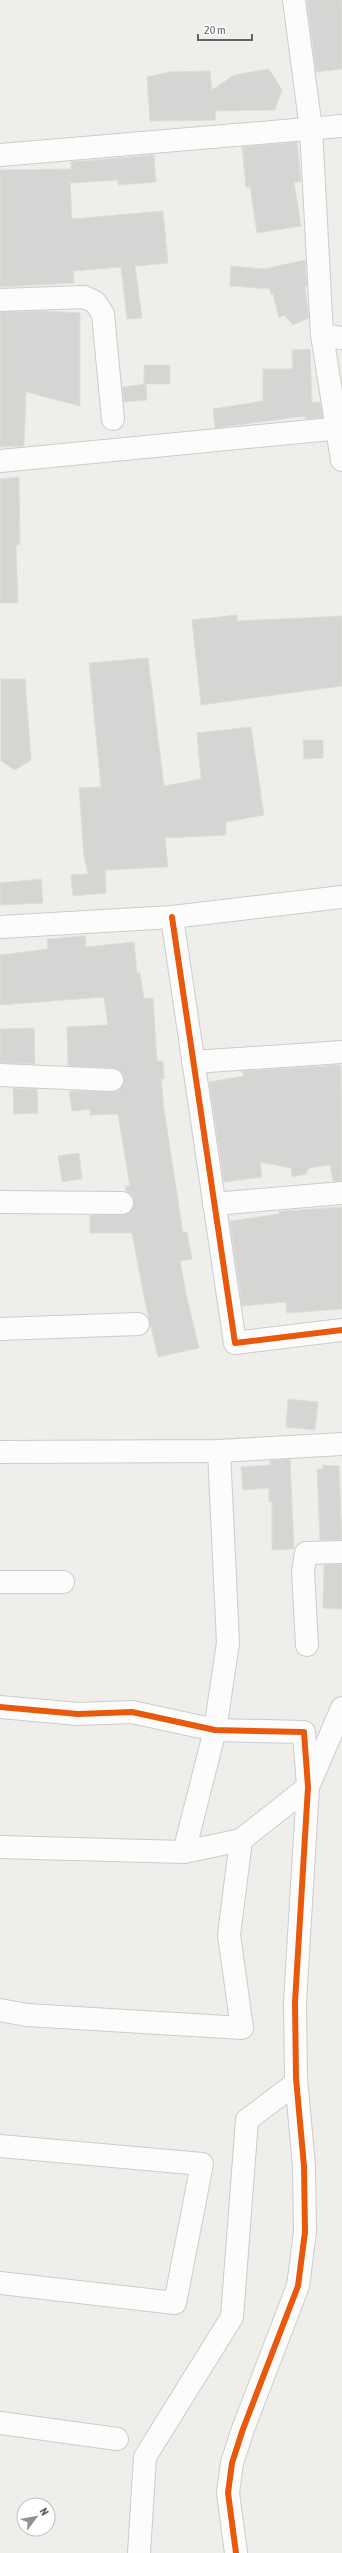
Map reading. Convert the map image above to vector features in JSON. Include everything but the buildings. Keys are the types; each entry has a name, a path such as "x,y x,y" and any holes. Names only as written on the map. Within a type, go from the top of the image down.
{"street":[{"path":"294,0 311,129 332,337 342,460"},
{"path":"0,155 342,126"},
{"path":"0,300 77,296 95,302 103,314 113,419"},
{"path":"0,461 340,428"},
{"path":"0,927 172,917 342,897"},
{"path":"172,917 235,1343 342,1330"},
{"path":"193,1062 342,1052"},
{"path":"0,1075 112,1080"},
{"path":"214,1204 342,1193"},
{"path":"0,1202 122,1203"},
{"path":"0,1329 138,1324"},
{"path":"0,1452 220,1451 342,1444"},
{"path":"184,1852 215,1730 228,1643 220,1451"},
{"path":"307,1645 303,1571 306,1553 342,1552"},
{"path":"0,1582 64,1582"},
{"path":"0,1707 78,1714 132,1712 215,1730 304,1732 308,1787 296,2002 296,2083 304,2166 305,2232 298,2286 243,2429 232,2463 228,2493 236,2553"},
{"path":"0,1847 184,1852 241,1840 308,1787 342,1708"},
{"path":"0,2010 27,2015 242,2028 229,1935 241,1840"},
{"path":"139,2553 145,2457 232,2317 246,2120 296,2083"},
{"path":"0,2146 202,2164 175,2303 0,2283"},
{"path":"0,2422 117,2439"}],"cycle path":[{"path":"172,917 235,1343 342,1330"},
{"path":"0,1707 78,1714 132,1712 215,1730 304,1732 308,1787 295,2002 296,2078 304,2166 305,2232 298,2286 243,2429 232,2463 228,2493 236,2553"}]}
